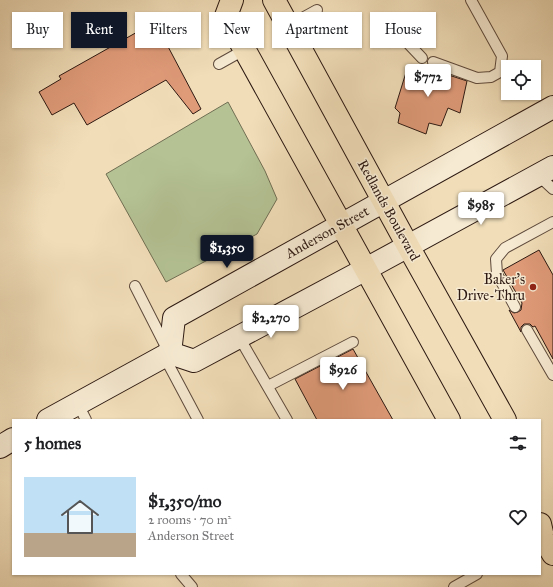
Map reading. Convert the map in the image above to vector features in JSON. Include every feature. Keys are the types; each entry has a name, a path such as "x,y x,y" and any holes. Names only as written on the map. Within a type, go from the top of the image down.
{"main road":[{"path":"232,0 226,16 448,419"},
{"name":"Redlands Boulevard","path":"274,0 280,12"},
{"name":"Redlands Boulevard","path":"300,48 504,419"},
{"name":"Anderson Street","path":"167,355 174,318 553,107"},
{"path":"52,419 82,412 167,355 194,361 408,246 548,177"},
{"path":"0,447 12,440"}],"lane":[{"path":"433,62 477,78 491,77 500,72 502,56 471,0"},
{"path":"313,12 317,10"},
{"path":"413,48 422,58"},
{"path":"219,64 244,50"},
{"path":"515,307 497,274 496,258 505,248 553,222"},
{"path":"135,286 198,419"},
{"path":"528,330 553,376"},
{"path":"239,337 286,419"},
{"path":"268,386 353,342"},
{"path":"182,575 192,587"},
{"path":"454,587 475,575"}],"green space":[{"path":"228,102 265,171 277,199 257,234 166,282 106,174"}],"building":[{"path":"135,33 135,48 169,48 201,109 193,114 166,80 87,125 74,103 52,115 39,92 61,79 59,76 109,48 127,48 127,38"},
{"path":"408,66 424,67 467,81 460,113 448,108 441,126 429,123 426,134 398,123 400,113 395,108"},
{"name":"Baker's Drive-Thru","path":"539,250 553,275 553,359 535,326 533,327 530,324 524,324 521,327 521,332 509,310 514,313 518,312 521,310 522,303 503,270"},
{"path":"353,349 392,419 316,419 295,379"}],"place":[{"name":"Baker's Drive-Thru","path":"533,287"}]}
